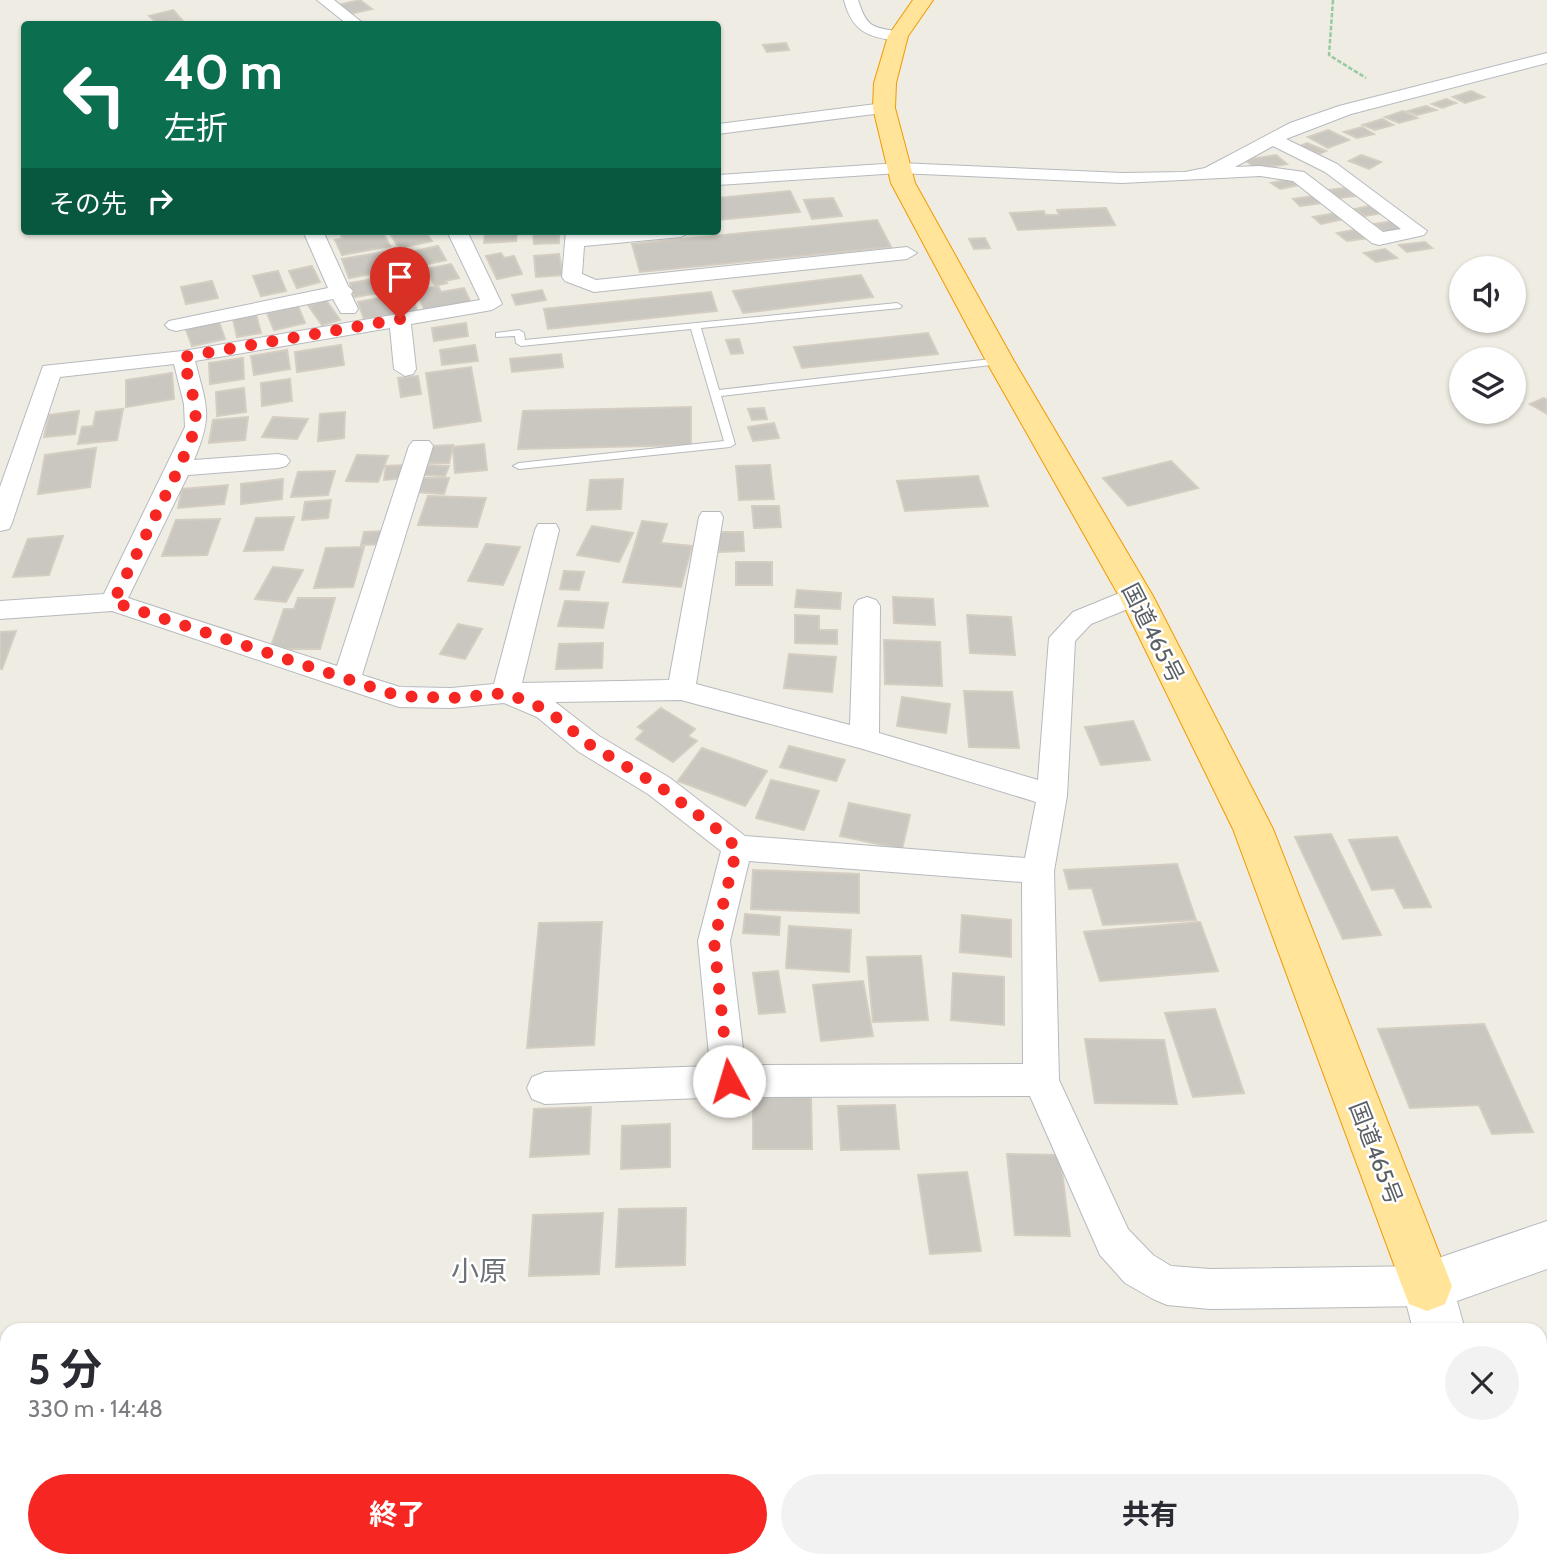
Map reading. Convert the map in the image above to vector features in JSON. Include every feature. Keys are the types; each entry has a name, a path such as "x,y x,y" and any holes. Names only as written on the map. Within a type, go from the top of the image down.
{"highway":[{"name":"国道465号","path":"923,0 898,36 885,83 884,108 903,183 1000,361 1136,596 1252,829 1433,1308"}],"main road":[{"path":"1433,1308 1547,1245"}],"street":[{"path":"324,0 352,21"},
{"path":"851,0 857,23 864,29 898,36"},
{"path":"1210,173 1272,139 1333,114 1547,58"},
{"path":"721,130 884,108"},
{"path":"721,180 899,168 1122,178 1260,171 1298,176 1379,239 1417,231 1331,168 1272,139"},
{"path":"315,235 343,291 354,326"},
{"path":"0,523 51,371 183,357 492,304 459,235"},
{"path":"596,235 575,236 572,277 594,286 907,253"},
{"path":"176,325 343,291"},
{"path":"400,319 405,369"},
{"path":"113,602 179,468 196,427 195,404 183,357"},
{"path":"347,679 421,446"},
{"path":"179,468 278,461"},
{"path":"681,690 711,517"},
{"path":"506,693 547,530"},
{"path":"1136,596 1082,618 1062,638 1052,796 1038,871 1041,1080 1114,1242 1139,1269 1167,1285 1433,1308"},
{"path":"0,610 113,602 399,696 451,698 506,693 681,690 864,739 1052,796"},
{"path":"864,739 867,606"},
{"path":"506,693 547,710 589,744 659,786 717,829 737,848 1038,871"},
{"path":"729,1081 714,941 737,848"},
{"path":"545,1088 729,1081 1041,1080"}],"lane":[{"path":"500,335 519,333 521,343 897,306"},
{"path":"519,466 730,443 695,325"},
{"path":"715,394 1000,361"}],"path":[{"path":"1333,0 1329,55 1396,98"}],"building":[{"path":"360,0 372,9 350,14 338,5"},
{"path":"173,10 182,20 155,21 149,16"},
{"path":"786,43 789,50 767,52 763,45"},
{"path":"1471,91 1484,97 1465,103 1453,97"},
{"path":"1446,99 1456,103 1442,108 1432,104"},
{"path":"1426,106 1436,110 1417,115 1408,111"},
{"path":"1403,111 1417,118 1399,123 1385,117"},
{"path":"1382,119 1393,125 1375,130 1363,125"},
{"path":"1362,127 1374,134 1357,138 1344,132"},
{"path":"1328,130 1349,140 1328,148 1308,137"},
{"path":"1307,143 1326,151 1319,154 1300,146"},
{"path":"1276,155 1287,164 1256,169 1245,160"},
{"path":"1361,155 1381,162 1369,169 1349,161"},
{"path":"1290,179 1299,185 1280,189 1271,183"},
{"path":"1345,188 1355,196 1339,198 1329,190"},
{"path":"790,191 800,212 721,220 721,198"},
{"path":"1313,196 1322,203 1300,206 1293,199"},
{"path":"833,198 842,216 812,219 804,200"},
{"path":"1373,205 1383,213 1365,216 1355,209"},
{"path":"1106,208 1115,225 1018,230 1010,213 1044,211 1045,215 1059,215 1057,210"},
{"path":"1336,213 1344,219 1321,224 1313,217"},
{"path":"877,220 891,247 640,272 632,244"},
{"path":"1394,221 1404,229 1385,232 1375,224"},
{"path":"1359,229 1369,238 1347,241 1337,233"},
{"path":"341,235 384,235 390,246 342,255 335,240 343,238"},
{"path":"391,235 428,235 432,241 399,248"},
{"path":"485,235 517,235 516,241 484,243"},
{"path":"533,235 559,235 559,243 534,244"},
{"path":"985,238 990,248 974,249 969,239"},
{"path":"1425,242 1432,248 1407,252 1399,245"},
{"path":"438,246 446,260 409,268 402,254"},
{"path":"1385,249 1397,258 1376,262 1364,253"},
{"path":"390,251 397,269 349,278 342,259"},
{"path":"501,253 504,258 514,256 522,274 497,279 486,256"},
{"path":"559,254 563,275 536,277 534,256"},
{"path":"451,264 459,278 435,286 430,276 413,279 410,272"},
{"path":"312,266 320,282 297,288 289,271"},
{"path":"278,271 286,291 261,296 253,276"},
{"path":"399,275 403,289 354,297 350,283"},
{"path":"861,275 873,297 743,313 733,291"},
{"path":"212,281 218,298 186,304 181,287"},
{"path":"438,286 441,292 464,288 471,303 425,311 416,291"},
{"path":"542,290 546,300 516,305 512,295"},
{"path":"410,292 417,310 364,319 358,302"},
{"path":"711,292 717,311 548,329 544,309"},
{"path":"326,300 340,320 322,325 308,305"},
{"path":"298,306 305,323 274,330 267,313"},
{"path":"256,314 261,333 237,337 233,319"},
{"path":"218,319 225,339 192,346 185,327"},
{"path":"466,323 468,336 434,341 432,328"},
{"path":"928,333 938,354 802,368 794,347"},
{"path":"739,339 743,353 731,354 726,340"},
{"path":"341,345 344,365 297,372 295,352"},
{"path":"475,345 478,361 442,365 440,350"},
{"path":"287,350 290,369 254,375 251,356"},
{"path":"561,354 563,367 512,372 510,359"},
{"path":"243,358 244,379 210,384 209,363"},
{"path":"471,367 481,421 434,428 426,373"},
{"path":"172,373 174,399 126,407 126,380"},
{"path":"418,376 421,394 401,397 398,378"},
{"path":"290,379 292,401 262,406 261,383"},
{"path":"244,388 246,412 217,416 216,392"},
{"path":"1544,398 1547,400 1546,413 1530,404"},
{"path":"691,407 691,445 518,449 523,411"},
{"path":"764,408 767,419 752,420 748,409"},
{"path":"123,409 117,440 78,444 82,427 93,426 96,412"},
{"path":"79,411 75,434 44,437 49,415"},
{"path":"345,412 344,438 318,441 320,414"},
{"path":"248,417 245,440 209,443 213,420"},
{"path":"273,417 308,419 297,439 262,437"},
{"path":"774,423 779,438 753,441 748,427"},
{"path":"484,444 487,470 455,473 453,447"},
{"path":"453,445 449,463 429,463 432,446"},
{"path":"96,448 90,487 38,494 45,455"},
{"path":"357,455 388,456 378,482 346,481"},
{"path":"1171,461 1198,488 1128,506 1103,478"},
{"path":"406,465 404,478 384,480 386,466"},
{"path":"425,465 449,466 445,476 421,475"},
{"path":"770,465 774,499 739,500 736,466"},
{"path":"335,471 328,495 291,497 298,472"},
{"path":"978,476 988,506 905,511 897,481"},
{"path":"423,478 449,478 444,494 417,492"},
{"path":"283,479 282,499 241,504 241,484"},
{"path":"623,479 621,509 587,510 590,480"},
{"path":"228,485 224,504 178,508 182,489"},
{"path":"428,496 486,498 477,527 418,525"},
{"path":"331,500 328,518 302,520 305,502"},
{"path":"752,506 779,506 781,527 754,528"},
{"path":"294,517 283,550 244,551 256,518"},
{"path":"220,519 207,555 162,556 176,520"},
{"path":"642,521 667,524 661,543 692,546 681,587 623,582"},
{"path":"592,526 633,533 619,562 577,555"},
{"path":"386,531 383,544 361,545 364,532"},
{"path":"718,532 743,532 744,551 719,552"},
{"path":"63,536 49,575 13,577 28,539"},
{"path":"486,544 520,547 503,585 468,581"},
{"path":"364,547 353,587 314,588 326,548"},
{"path":"736,562 772,562 772,585 736,585"},
{"path":"273,567 303,570 286,602 255,599"},
{"path":"564,571 584,572 579,590 560,589"},
{"path":"797,590 841,593 840,609 795,607"},
{"path":"893,597 933,599 935,625 894,623"},
{"path":"298,598 335,598 320,649 270,649 284,609 294,609"},
{"path":"565,601 608,603 603,628 558,626"},
{"path":"795,615 819,616 819,630 837,630 837,644 795,643"},
{"path":"967,615 1011,617 1015,655 970,653"},
{"path":"458,624 482,629 465,659 440,654"},
{"path":"16,631 2,669 0,669 0,632"},
{"path":"884,640 940,642 942,686 885,684"},
{"path":"603,643 602,668 556,669 559,644"},
{"path":"789,654 836,657 832,692 784,688"},
{"path":"964,691 1012,692 1019,748 969,747"},
{"path":"902,697 950,704 946,733 897,726"},
{"path":"661,708 695,729 688,736 697,741 673,762 636,739 644,731 638,727"},
{"path":"1133,721 1150,760 1101,765 1085,727"},
{"path":"789,746 845,760 836,781 780,767"},
{"path":"702,748 767,771 745,806 678,781"},
{"path":"771,780 819,791 804,830 756,818"},
{"path":"849,803 910,815 902,849 840,836"},
{"path":"1331,834 1381,935 1343,939 1295,837"},
{"path":"1397,837 1431,907 1404,908 1394,888 1372,890 1349,840"},
{"path":"1177,864 1196,920 1103,925 1092,888 1069,889 1064,870"},
{"path":"753,870 859,874 859,913 751,909"},
{"path":"745,914 780,917 779,935 743,933"},
{"path":"962,915 1011,920 1011,957 960,952"},
{"path":"602,922 594,1045 527,1048 539,923"},
{"path":"1200,922 1218,971 1100,981 1084,932"},
{"path":"789,926 851,930 849,972 786,968"},
{"path":"921,956 928,1020 873,1022 867,957"},
{"path":"778,971 785,1012 759,1014 753,973"},
{"path":"953,973 1004,977 1004,1025 951,1020"},
{"path":"863,981 873,1036 821,1041 813,985"},
{"path":"1215,1009 1244,1093 1193,1097 1165,1013"},
{"path":"1484,1024 1533,1132 1492,1134 1479,1105 1410,1108 1378,1029"},
{"path":"1085,1039 1164,1040 1177,1104 1095,1103"},
{"path":"753,1097 811,1097 812,1149 753,1149"},
{"path":"895,1105 899,1149 841,1150 838,1106"},
{"path":"591,1107 589,1154 530,1157 534,1109"},
{"path":"670,1124 670,1167 621,1169 622,1126"},
{"path":"1007,1154 1060,1155 1070,1236 1015,1235"},
{"path":"967,1172 981,1251 930,1254 918,1175"},
{"path":"686,1208 685,1265 616,1267 619,1209"},
{"path":"603,1213 599,1274 529,1276 533,1215"}],"district":[{"name":"小原","path":"479,1271"}],"route":[{"path":"400,319 183,357 195,404 196,427 179,468 113,602 399,696 451,698 506,693 547,710 589,744 659,786 717,829 737,848 714,941 729,1081"}]}
